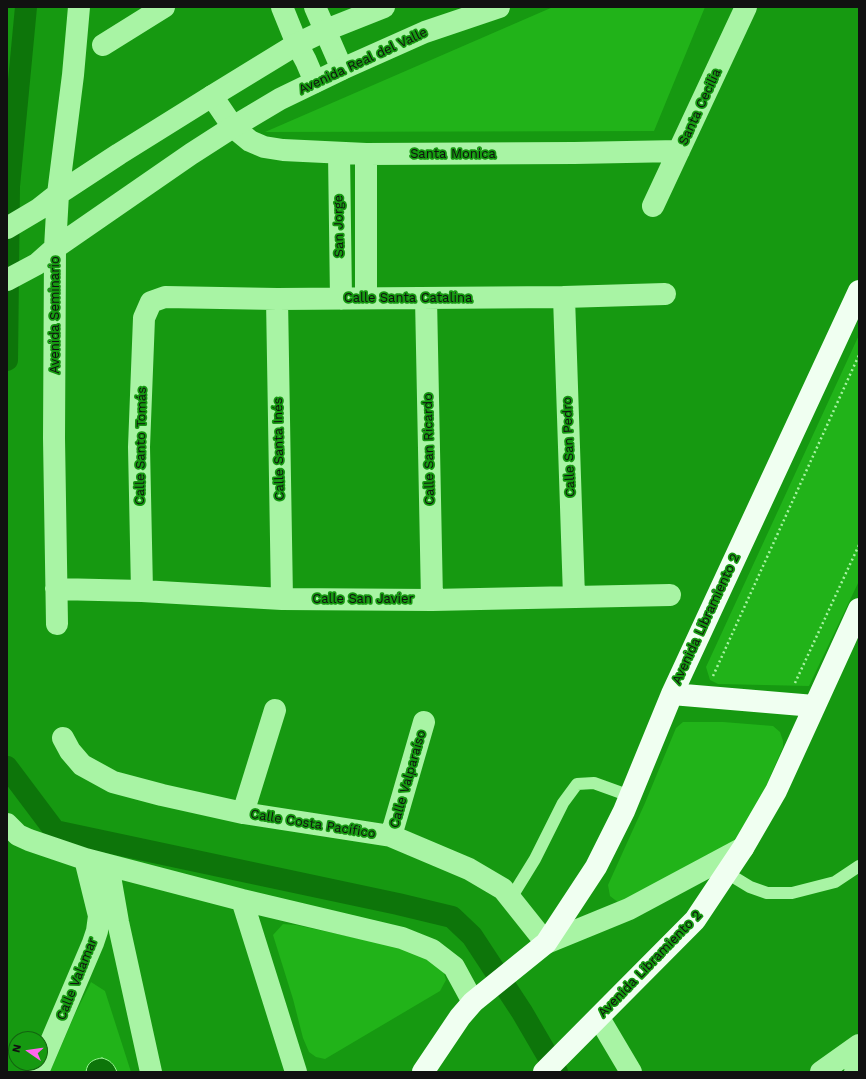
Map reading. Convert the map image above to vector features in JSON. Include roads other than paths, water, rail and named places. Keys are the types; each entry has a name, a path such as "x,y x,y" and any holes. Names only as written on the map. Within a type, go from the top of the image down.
{"main road":[{"name":"Avenida Libramiento 2","path":"423,1072 460,1017 473,1002 546,943 596,867 624,811 672,694 859,291"},
{"name":"Avenida Libramiento 2","path":"544,1072 695,920 743,848 776,791 814,706 857,620"},
{"path":"672,694 814,706"}],"street":[{"name":"Avenida Seminario","path":"57,624 54,438 55,248 58,194 73,75 79,7"},
{"path":"103,45 164,7"},
{"path":"282,7 315,82"},
{"path":"315,7 342,69"},
{"path":"7,228 39,209 58,194 119,154 297,44 326,30 384,7"},
{"name":"Avenida Real del Valle","path":"7,280 37,264 55,248 191,154 233,127 280,100 342,69 425,32 499,7"},
{"name":"Santa Cecilia","path":"653,206 746,7"},
{"path":"212,96 233,127"},
{"name":"Santa Monica","path":"233,127 250,141 264,147 283,150 366,154 679,151"},
{"name":"San Jorge","path":"339,153 340,299"},
{"path":"366,154 366,298"},
{"name":"Calle Santa Catalina","path":"151,302 165,297 340,299 564,297 665,294"},
{"name":"Calle San Pedro","path":"564,297 574,597"},
{"name":"Calle San Ricardo","path":"426,298 432,600"},
{"name":"Calle Santa Inés","path":"276,299 282,599"},
{"name":"Calle Santo Tomás","path":"142,591 139,439 144,318 151,302"},
{"name":"Calle San Javier","path":"56,589 142,591 282,599 432,600 670,595"},
{"path":"243,813 275,710"},
{"name":"Calle Valparaíso","path":"391,836 424,722"},
{"name":"Calle Costa Pacífico","path":"63,738 70,751 82,765 113,782 162,795 243,813 391,836 469,869 504,889 546,943"},
{"path":"11,833 85,859 242,900 402,938 432,950 454,967 473,1002"},
{"path":"546,943 629,909 743,848"},
{"name":"Calle Valamar","path":"38,1072 94,943 97,931 99,916 85,859"},
{"path":"108,865 118,922 151,1072"},
{"path":"242,900 296,1072"},
{"path":"599,1018 631,1072"},
{"path":"821,1072 859,1045"},
{"path":"855,1072 859,1069"}],"lane":[{"path":"511,898 535,859 563,803 577,784 594,783 630,796"},
{"path":"727,873 750,887 767,893 792,893 835,882 859,866"}],"waterway":[{"path":"7,360 9,186 26,7"},
{"path":"7,767 55,831 398,904 452,917 472,936 522,1012 557,1072"}]}
